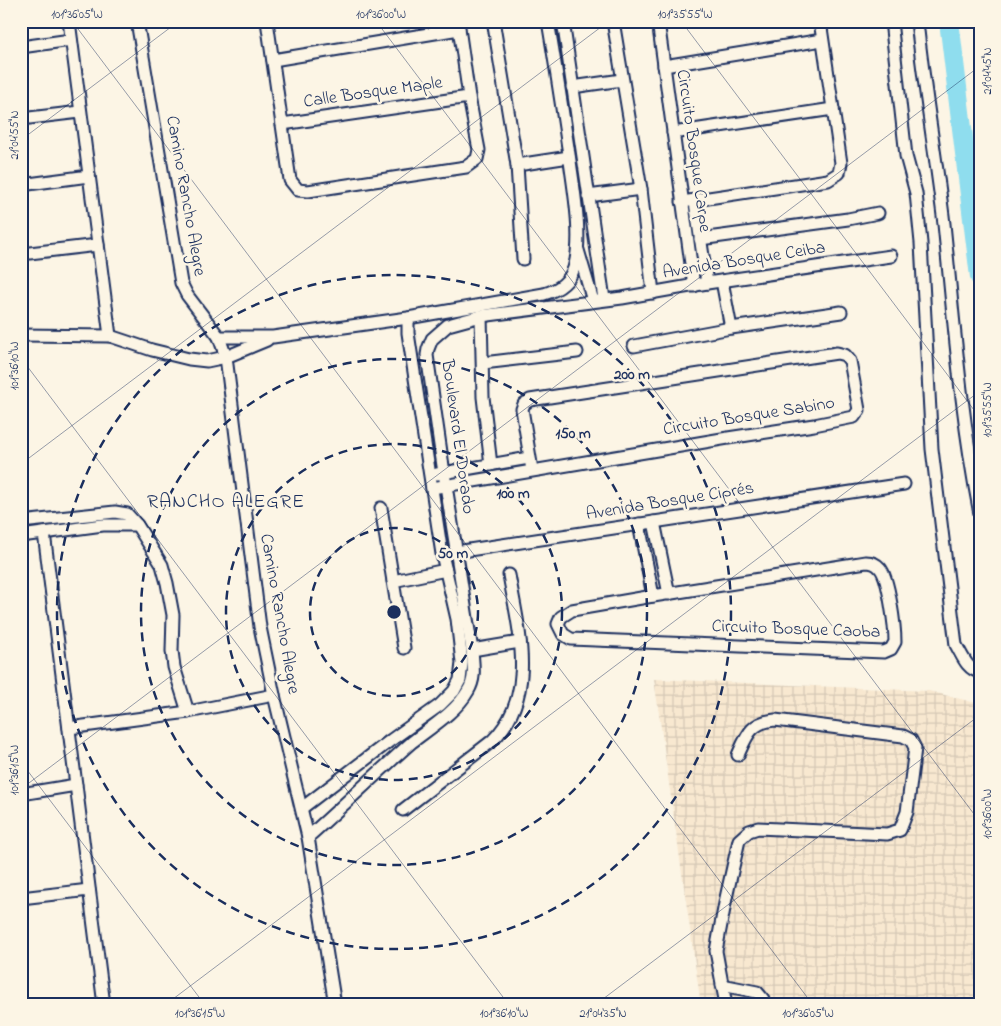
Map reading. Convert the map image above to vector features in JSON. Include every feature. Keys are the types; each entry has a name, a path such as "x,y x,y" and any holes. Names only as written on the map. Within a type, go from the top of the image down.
{"street":[{"path":"69,21 110,336"},
{"name":"Camino Rancho Alegre","path":"137,21 181,283 187,295 219,337 226,357 255,589 274,695 302,808"},
{"path":"268,21 273,60 290,180 298,190 308,191 470,165 477,159 479,150 468,97 458,25 273,60"},
{"path":"219,337 273,337 408,318 528,297 555,291 563,285 572,271 577,246 576,204 548,21"},
{"path":"562,21 588,196 598,300"},
{"path":"613,21 641,189 654,293"},
{"name":"Circuito Bosque Carpe","path":"658,21 694,286"},
{"path":"682,202 695,202 828,180 839,173 841,163 820,21"},
{"path":"891,21 906,156 916,193 921,243 932,449 956,645 966,664 976,672 980,672"},
{"path":"917,21 944,224 950,293 970,461 980,514"},
{"path":"494,26 517,165 523,259"},
{"path":"21,47 71,40"},
{"path":"664,66 822,40"},
{"path":"572,87 622,80"},
{"name":"Calle Bosque Maple","path":"282,124 468,97"},
{"path":"673,133 834,109"},
{"path":"21,118 80,112"},
{"path":"517,165 569,157"},
{"path":"21,185 89,176"},
{"path":"588,196 641,189"},
{"name":"Circuito Bosque Carpe","path":"695,202 707,283"},
{"path":"700,240 878,214"},
{"path":"21,254 98,245"},
{"path":"577,246 598,300"},
{"name":"Avenida Bosque Ceiba","path":"598,300 891,256"},
{"path":"722,281 731,328"},
{"name":"Boulevard El Dorado","path":"308,837 401,752 449,712 468,693 472,683 474,673 472,650 444,473 428,349 432,340 448,325 481,316 598,300"},
{"path":"634,346 731,328 841,312"},
{"path":"481,316 483,397 491,465"},
{"name":"Boulevard El Dorado","path":"302,808 440,705 454,691 460,680 462,662 456,619 442,554 408,333 408,318"},
{"path":"21,335 110,336 152,350 189,359 207,361 226,357 273,337"},
{"path":"483,363 577,352"},
{"name":"Circuito Bosque Sabino","path":"432,488 531,464 854,418 859,410 850,361 845,355 837,352 530,400 524,404 522,409 531,464"},
{"name":"Circuito Bosque Sabino","path":"430,476 491,465 531,464"},
{"name":"Avenida Bosque Ciprés","path":"442,554 904,484"},
{"path":"381,508 404,648"},
{"path":"21,522 114,512 127,514 138,525 162,565 167,583 173,615 172,652 174,668 188,712"},
{"path":"654,522 669,594"},
{"path":"639,524 653,596"},
{"path":"21,536 103,525 138,525"},
{"path":"44,533 104,1005"},
{"name":"Circuito Bosque Caoba","path":"870,562 877,564 884,574 890,598 896,642 891,649 884,652 571,639 563,634 558,624 561,616 572,610 653,596 870,562"},
{"path":"393,581 446,570"},
{"path":"403,810 500,733 513,712 522,682 520,642 509,575"},
{"path":"472,650 520,642"},
{"path":"69,728 188,712 274,695"},
{"path":"726,1005 716,950 739,840 744,834 758,828 886,834 900,830 907,812 915,748 912,740 903,736 775,720 765,721 753,728 738,755"},
{"path":"391,740 401,752"},
{"path":"334,784 347,802"},
{"path":"21,794 76,785"},
{"path":"302,808 335,1005"},
{"path":"21,898 89,890"},
{"path":"722,985 757,992 763,999 763,1005"}],"shaded area":[{"path":"654,679 929,691 980,704 980,1005 701,1005"}],"waterway":[{"path":"949,21 980,277"}],"district":[{"name":"RANCHO ALEGRE","path":"226,502"}]}
